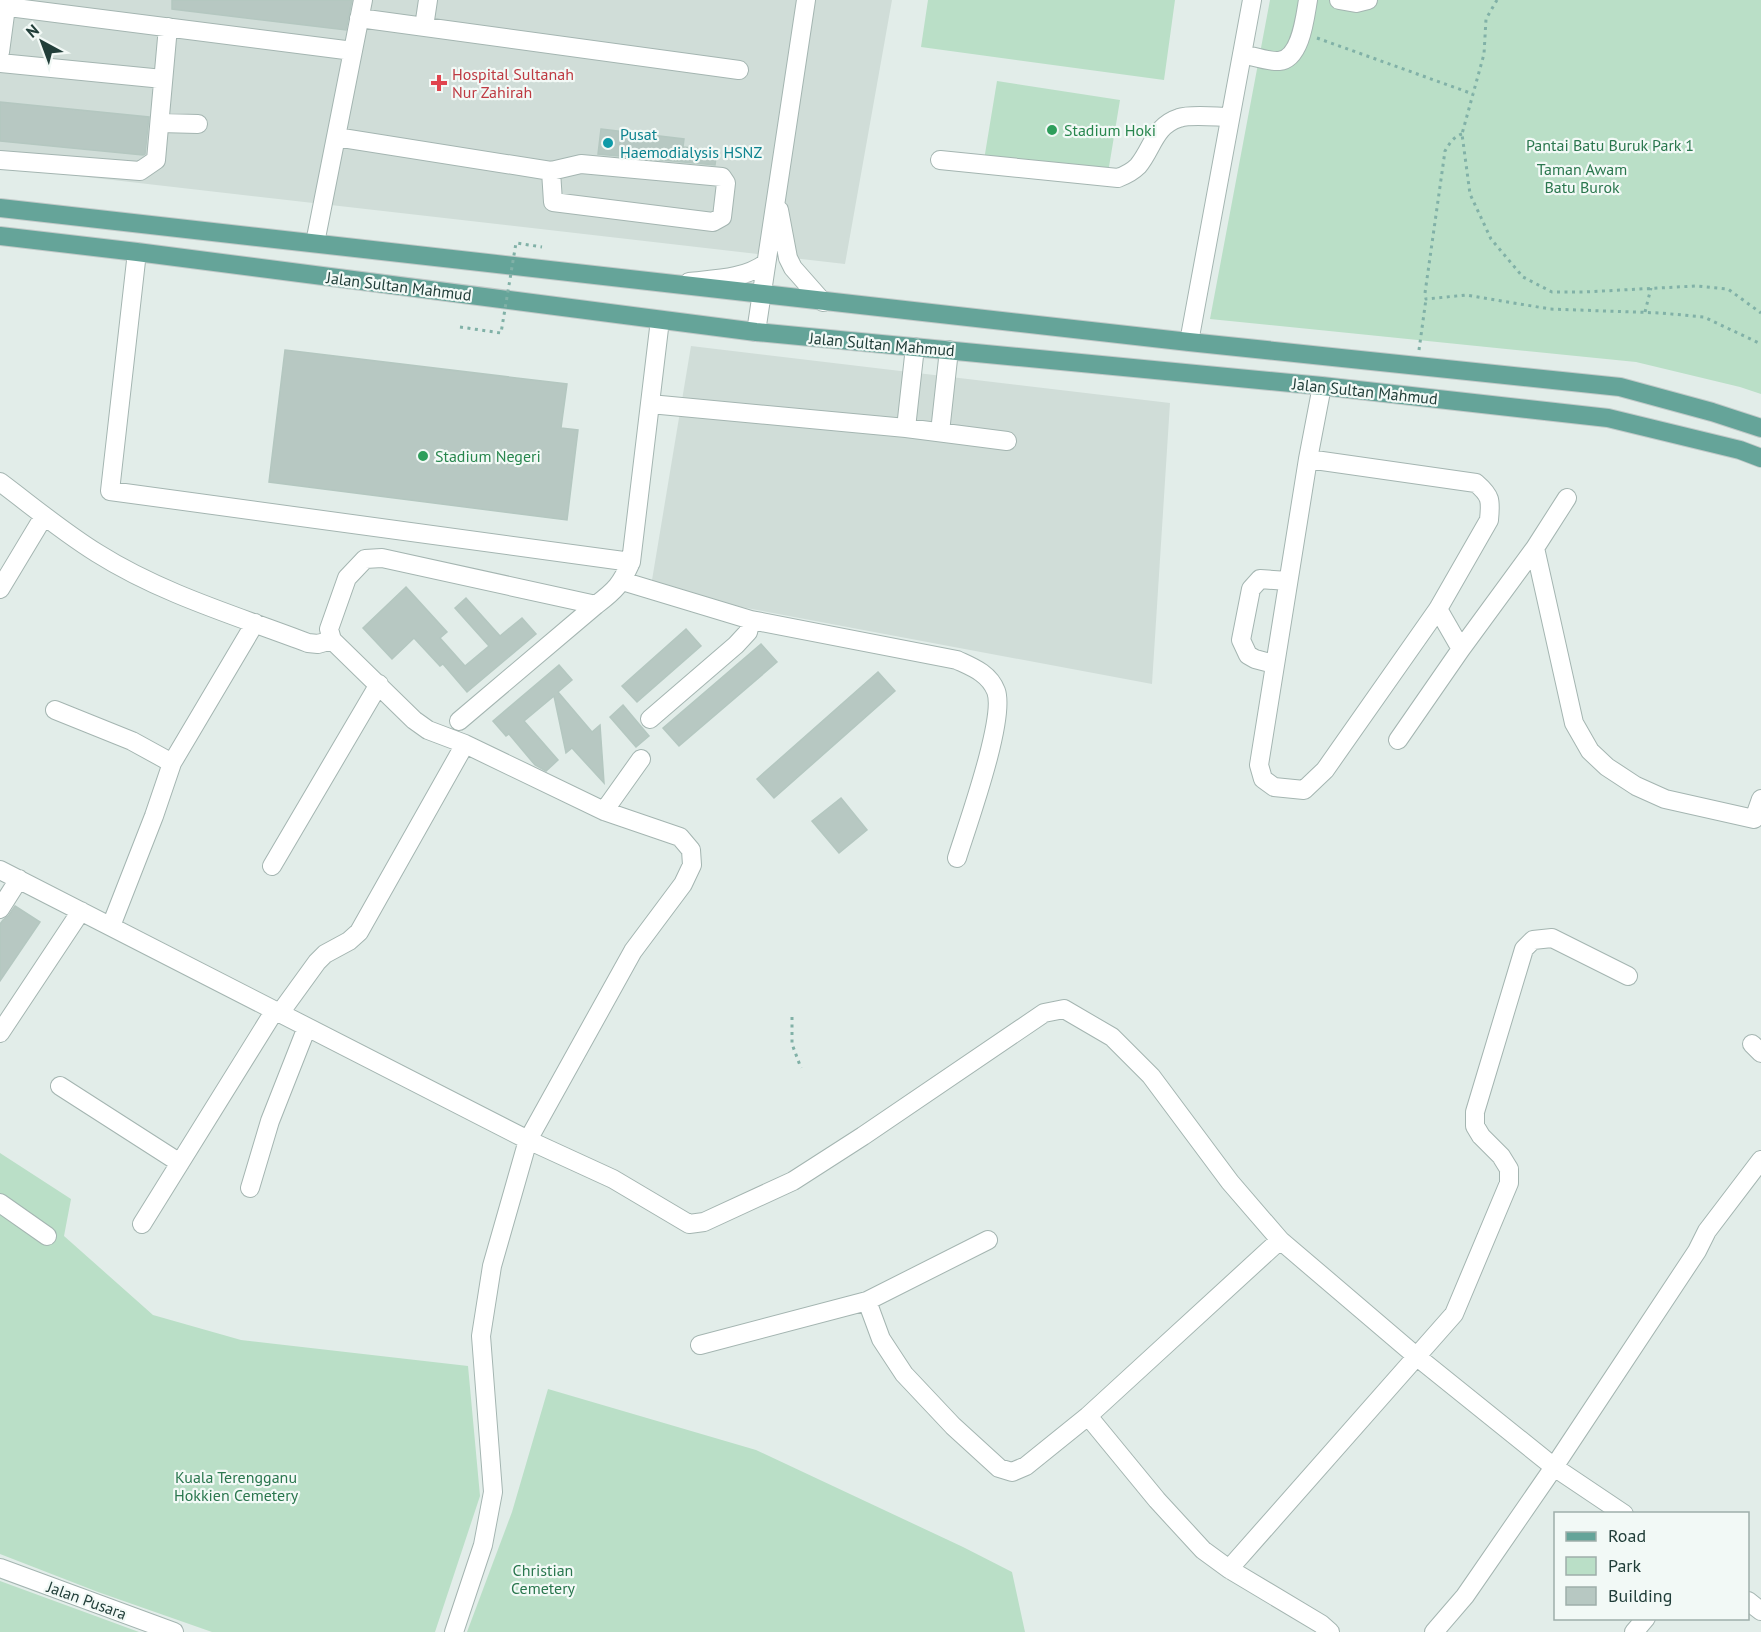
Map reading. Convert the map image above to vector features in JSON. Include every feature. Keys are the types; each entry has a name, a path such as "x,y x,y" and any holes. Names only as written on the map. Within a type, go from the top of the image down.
{"main road":[{"name":"Jalan Sultan Mahmud","path":"0,208 823,302 1620,387 1761,428"},
{"name":"Jalan Sultan Mahmud","path":"0,236 756,332 1322,386 1608,418 1740,450 1761,458"}],"street":[{"path":"424,27 428,0"},
{"path":"756,332 806,0"},
{"path":"1188,342 1252,0"},
{"path":"1242,54 1279,62 1289,58 1296,49 1302,32 1308,0"},
{"path":"1339,0 1356,3 1368,0"},
{"path":"0,52 3,6 27,5 168,27 353,51"},
{"path":"315,243 361,9 424,27 739,69"},
{"path":"0,159 140,171 156,160 168,27"},
{"path":"0,63 163,79"},
{"path":"940,160 1119,178 1131,172 1139,164 1153,139 1166,124 1181,117 1230,117"},
{"path":"160,123 198,124"},
{"path":"336,137 551,171 581,164 723,177 726,183 722,217 713,222 553,202 551,171"},
{"path":"777,196 788,258 793,268 823,302"},
{"path":"137,252 110,491 631,562"},
{"path":"672,284 744,275 757,270 766,263"},
{"path":"459,721 614,591 622,581 631,562 660,320"},
{"path":"906,428 915,347"},
{"path":"940,432 949,350"},
{"path":"1308,459 1476,483 1487,493 1491,504 1489,520 1438,609 1325,770 1304,790 1274,787 1263,779 1259,765 1308,459 1322,386"},
{"path":"650,404 906,428 1007,441"},
{"path":"0,482 97,554 169,591 308,643 318,644 332,640"},
{"path":"1398,740 1535,548 1567,498"},
{"path":"0,589 44,516"},
{"path":"1535,548 1574,723 1590,751 1607,767 1636,786 1665,799 1757,820 1761,799"},
{"path":"454,1632 483,1545 493,1492 481,1336 492,1266 528,1140 633,951 682,885 692,865 691,850 680,837 603,811 465,744 428,730 414,720 332,640 329,629 347,578 365,559 382,558 596,604"},
{"path":"1274,664 1248,655 1241,640 1251,589 1260,579 1288,581"},
{"path":"622,581 751,620 957,660 978,670 989,680 996,691 998,702 990,749 957,858"},
{"path":"1438,609 1461,649"},
{"path":"650,719 736,645 748,632 751,620"},
{"path":"111,926 172,764 255,623"},
{"path":"272,866 379,684"},
{"path":"55,710 132,741 172,764"},
{"path":"142,1224 278,1012 325,954 349,941 359,932 465,744"},
{"path":"603,811 640,759"},
{"path":"0,870 528,1140 613,1179 689,1224 704,1222 792,1181 863,1136 1044,1013 1064,1009 1112,1037 1151,1076 1230,1182 1280,1240 1416,1356 1554,1467 1621,1512"},
{"path":"0,909 19,879"},
{"path":"0,1033 81,911"},
{"path":"1229,1569 1454,1314 1509,1184 1509,1169 1475,1126 1475,1112 1524,949 1533,940 1551,938 1628,976"},
{"path":"250,1188 270,1121 307,1027"},
{"path":"60,1086 180,1163"},
{"path":"1434,1632 1465,1596 1554,1467 1697,1251 1707,1231 1761,1160"},
{"path":"0,1203 47,1236"},
{"path":"700,1345 867,1301 988,1240"},
{"path":"867,1301 881,1339 904,1374 952,1426 999,1468 1012,1472 1026,1466 1088,1416 1280,1240"},
{"path":"1088,1416 1185,1532 1203,1550 1229,1569 1321,1624 1330,1632"},
{"name":"Jalan Pusara","path":"0,1568 174,1632"},
{"path":"1749,1601 1761,1611"},
{"path":"1634,1632 1644,1620"}],"path":[{"path":"1497,0 1486,19 1484,54 1462,134 1470,194 1491,239 1523,277 1552,292 1696,286 1728,289 1761,313"},
{"path":"1302,32 1473,94"},
{"path":"1417,366 1445,151 1458,135 1462,134"},
{"path":"460,327 501,333 516,243 542,247"},
{"path":"1645,312 1651,288"},
{"path":"1426,298 1466,295 1550,309 1645,312 1704,317 1761,344"},
{"path":"792,1017 792,1044 801,1068"}],"shaded area":[{"name":"Hospital Sultanah Nur Zahirah","path":"0,0 892,0 845,264 0,167"},
{"path":"691,346 1170,403 1152,684 714,602 651,586"}],"green space":[{"path":"928,0 1175,0 1164,80 921,47"},
{"name":"Taman Awam Batu Burok","path":"1270,0 1761,0 1761,394 1636,362 1210,319"},
{"name":"Stadium Hoki","path":"997,81 1120,100 1107,179 984,160"},
{"name":"Kuala Terengganu Hokkien Cemetery","path":"0,1153 71,1199 64,1236 153,1315 241,1340 468,1366 480,1496 435,1632 212,1632 98,1592 0,1554"},
{"name":"Christian Cemetery","path":"548,1389 756,1450 963,1547 1012,1572 1025,1632 467,1632 512,1512"},
{"path":"0,1581 139,1632 0,1632"}],"building":[{"path":"172,0 352,0 346,30 172,9"},
{"path":"0,102 149,117 145,154 0,141"},
{"path":"601,129 684,139 683,147 717,151 715,165 598,154"},
{"name":"Stadium Negeri","path":"285,350 567,384 561,428 578,430 567,520 269,482"},
{"path":"406,587 447,632 440,638 465,666 489,646 455,608 466,598 500,636 522,618 536,634 467,692 443,664 440,666 414,638 392,659 363,628"},
{"path":"686,629 701,646 637,702 622,686"},
{"path":"761,644 777,662 679,746 663,728"},
{"path":"559,665 572,680 558,692 592,732 600,725 604,783 572,748 566,753 554,696 524,721 558,760 546,771 535,765 509,734 506,736 493,721"},
{"path":"878,672 895,691 774,798 757,779"},
{"path":"623,705 649,736 636,747 610,717"},
{"path":"841,798 867,830 839,853 812,821"},
{"path":"15,906 40,922 0,981 0,924"}],"place":[{"name":"Hospital Sultanah Nur Zahirah","path":"439,83"},
{"name":"Stadium Hoki","path":"1052,130"},
{"name":"Pusat Haemodialysis HSNZ","path":"608,143"},
{"name":"Stadium Negeri","path":"423,456"}],"park label":[{"name":"Pantai Batu Buruk Park 1","path":"1610,145"}]}
